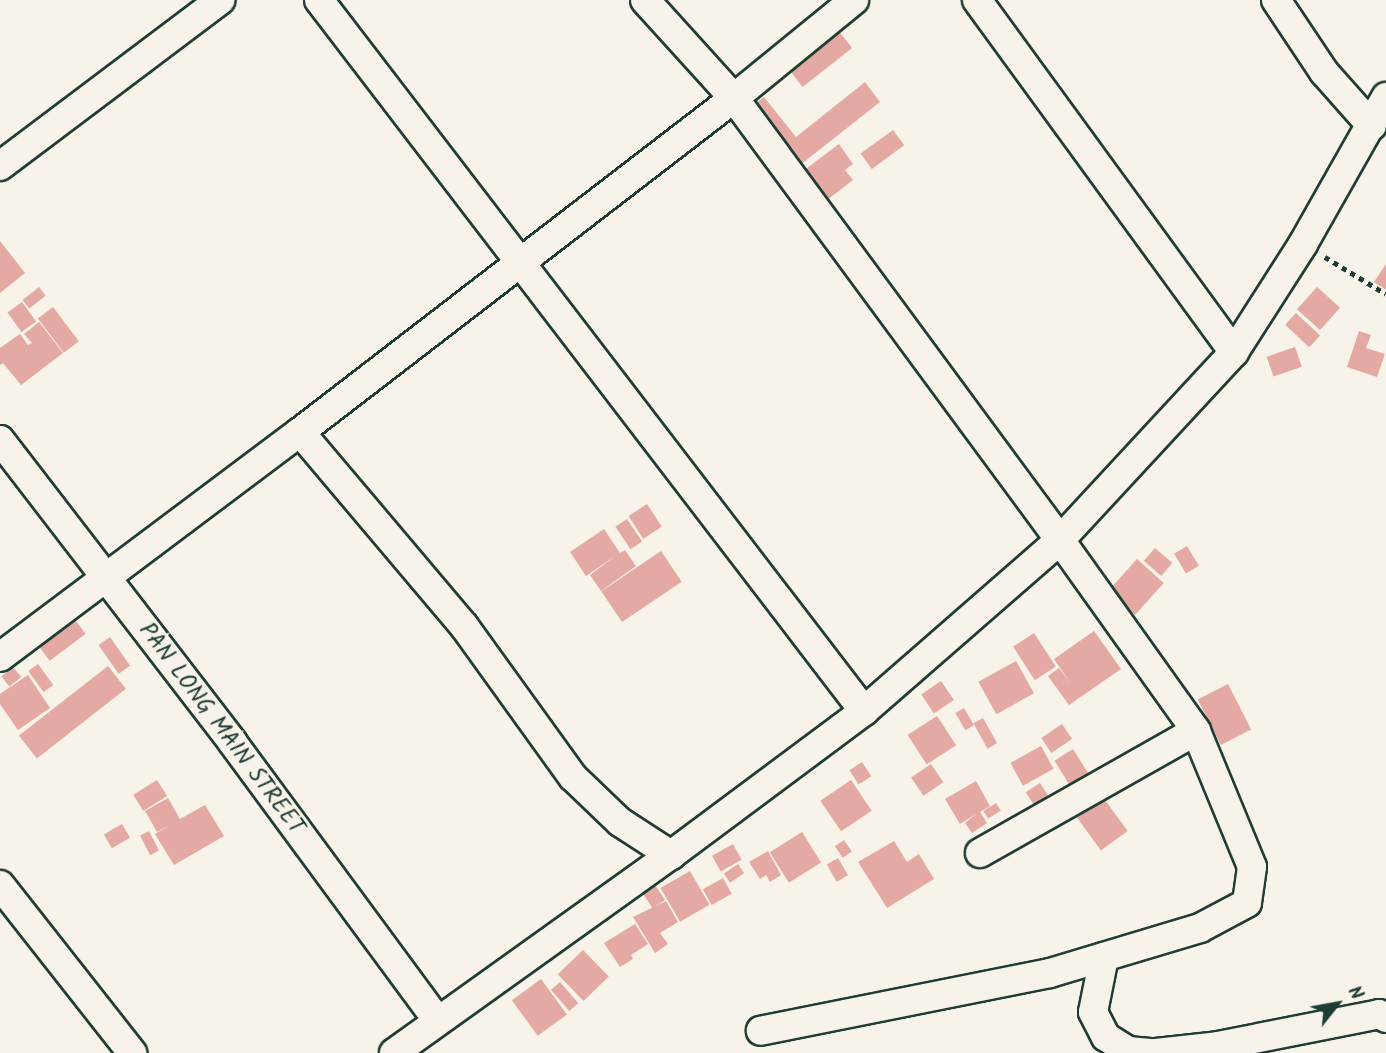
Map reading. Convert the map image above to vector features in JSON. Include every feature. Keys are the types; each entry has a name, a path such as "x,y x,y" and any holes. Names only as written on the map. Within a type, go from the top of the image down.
{"street":[{"path":"0,166 220,0"},
{"path":"319,0 864,712"},
{"path":"645,0 734,98 1060,540 1196,731 1252,867 1247,903 1200,928 1050,973 761,1031"},
{"path":"0,657 521,262 734,98 854,0"},
{"path":"977,0 1234,352"},
{"path":"1276,0 1324,72 1372,126"},
{"path":"394,1053 671,855 864,712 1060,540 1234,352 1303,244 1386,97"},
{"path":"300,432 464,626 573,776 620,821 671,855"},
{"name":"PAN LONG MAIN STREET","path":"0,440 240,753 438,1021"},
{"path":"980,853 1196,731"},
{"path":"0,885 132,1053"},
{"path":"1104,957 1093,1012 1107,1037 1128,1052 1150,1053"},
{"path":"1156,1053 1218,1046 1379,1014 1386,1018"}],"path":[{"path":"1303,244 1386,294"}],"building":[{"path":"838,30 852,48 803,87 788,69"},
{"path":"865,82 880,102 795,169 748,109 764,97 796,137"},
{"path":"893,130 904,145 872,169 861,154"},
{"path":"839,144 853,164 845,170 853,180 822,204 795,177"},
{"path":"0,241 25,273 0,293"},
{"path":"1386,264 1386,290 1374,282"},
{"path":"39,287 46,296 29,309 22,300"},
{"path":"1317,287 1340,308 1320,330 1297,309"},
{"path":"22,302 36,321 22,332 7,313"},
{"path":"53,307 79,341 64,353 38,318"},
{"path":"1296,313 1320,336 1309,347 1285,325"},
{"path":"39,322 63,353 21,385 3,363 0,365 0,348 20,334 28,345 32,343 24,334"},
{"path":"1359,331 1371,335 1366,348 1385,354 1377,377 1347,367"},
{"path":"1295,347 1302,367 1273,377 1267,357"},
{"path":"647,504 662,527 643,539 629,516"},
{"path":"627,519 642,541 630,549 615,527"},
{"path":"604,529 620,553 625,550 636,566 601,591 590,575 615,556 586,576 570,552"},
{"path":"1187,546 1199,566 1186,573 1174,554"},
{"path":"1155,548 1172,563 1161,576 1144,561"},
{"path":"661,551 682,582 622,622 601,591"},
{"path":"1137,559 1164,583 1135,615 1108,591"},
{"path":"73,617 86,634 50,661 37,644"},
{"path":"1094,631 1121,669 1069,705 1048,676 1059,668 1071,684 1054,659"},
{"path":"1034,633 1056,667 1035,680 1013,647"},
{"path":"110,637 130,666 119,674 99,645"},
{"path":"1016,661 1034,693 996,714 978,682"},
{"path":"38,664 53,685 44,692 28,671"},
{"path":"108,666 126,689 37,758 19,736"},
{"path":"13,667 21,677 10,687 1,676"},
{"path":"28,675 50,708 18,730 0,704 0,694"},
{"path":"941,681 954,700 934,713 921,694"},
{"path":"1228,684 1251,729 1221,745 1198,699"},
{"path":"964,708 974,725 965,730 955,713"},
{"path":"937,716 956,745 927,764 908,735"},
{"path":"983,718 997,743 987,749 973,723"},
{"path":"1062,724 1072,739 1051,753 1041,738"},
{"path":"1041,746 1054,769 1023,786 1010,763"},
{"path":"1073,749 1090,776 1071,788 1054,761"},
{"path":"862,762 871,776 859,784 849,770"},
{"path":"931,764 943,782 923,796 911,777"},
{"path":"157,780 167,796 143,811 133,795"},
{"path":"851,780 872,811 841,831 820,801"},
{"path":"976,781 990,806 980,812 987,823 972,833 965,823 976,814 960,824 945,799"},
{"path":"1040,783 1055,806 1040,815 1026,792"},
{"path":"1100,793 1128,831 1101,850 1073,812"},
{"path":"168,798 180,819 205,805 224,836 174,865 155,834 170,825 157,832 145,811"},
{"path":"996,803 1001,811 988,819 983,811"},
{"path":"122,824 130,838 112,848 104,834"},
{"path":"149,831 159,851 150,855 140,836"},
{"path":"802,832 821,863 789,883 770,852"},
{"path":"844,840 852,852 843,858 835,846"},
{"path":"894,841 907,862 919,854 934,879 887,908 858,862"},
{"path":"733,844 742,860 721,871 712,856"},
{"path":"768,851 781,875 770,882 766,875 760,879 749,862"},
{"path":"838,858 848,875 837,882 827,864"},
{"path":"738,864 744,873 730,883 724,874"},
{"path":"690,871 710,905 680,922 661,888"},
{"path":"723,878 732,894 712,905 703,889"},
{"path":"655,885 665,900 653,908 643,893"},
{"path":"666,901 678,922 660,933 668,944 655,953 633,917"},
{"path":"635,924 648,944 631,955 633,959 620,967 604,943"},
{"path":"583,950 609,977 584,1001 558,974"},
{"path":"541,979 567,1015 538,1036 512,1000"},
{"path":"560,982 578,1003 569,1011 551,990"}]}
